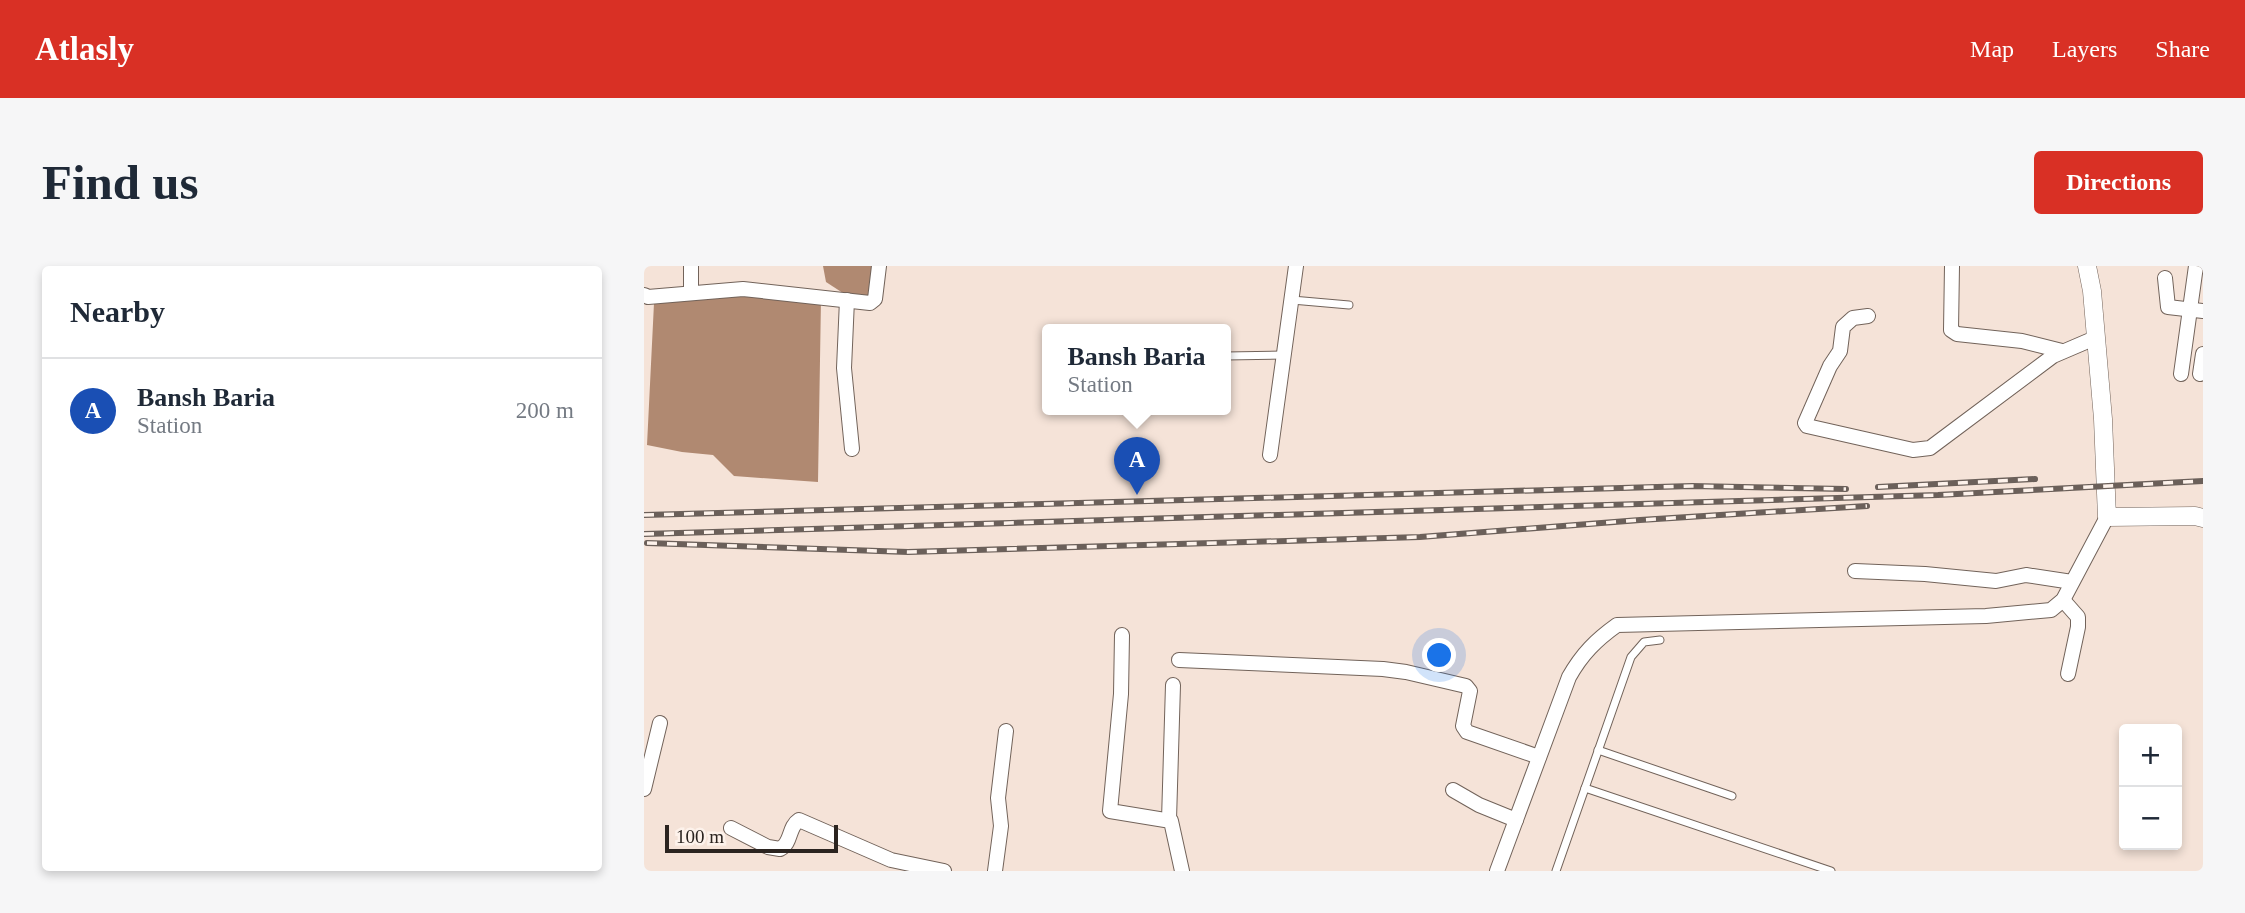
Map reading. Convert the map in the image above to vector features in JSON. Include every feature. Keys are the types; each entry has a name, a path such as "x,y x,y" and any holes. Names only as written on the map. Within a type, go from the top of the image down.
{"street":[{"path":"691,266 691,292"},
{"path":"644,295 648,297 743,289 874,301 879,266"},
{"path":"1270,455 1296,266"},
{"path":"1952,266 1951,330 1957,334 2022,341 2062,351"},
{"path":"1497,871 1569,677 1595,641 1617,625 1986,616 2051,610 2063,600 2106,517 2102,419 2092,291 2087,266"},
{"path":"2181,374 2196,310 2196,266"},
{"path":"2165,278 2166,305 2196,310"},
{"path":"847,300 844,368 852,449"},
{"path":"1868,316 1853,318 1843,327 1840,351 1830,366 1805,420 1807,426 1913,450 1930,447 2013,384 2062,351 2095,338"},
{"path":"2200,374 2203,354"},
{"path":"2106,517 2203,518"},
{"path":"1855,571 1925,573 1996,581 2026,575 2073,582"},
{"path":"2063,600 2078,617 2068,674"},
{"path":"1122,635 1121,694 1110,811 1168,820 1173,824 1182,871"},
{"path":"1179,660 1383,669 1466,686 1470,691 1463,726 1467,732 1539,757"},
{"path":"1168,820 1173,685"},
{"path":"644,789 660,723"},
{"path":"995,871 1001,826 998,798 1006,731"},
{"path":"1453,790 1479,805 1516,820"},
{"path":"731,828 768,847 780,849 787,843 792,827 799,820 902,867 944,871"}],"lane":[{"path":"1292,300 1349,305"},
{"path":"1231,356 1284,355"},
{"path":"1556,871 1630,657 1644,642 1660,640"},
{"path":"1598,750 1732,796"},
{"path":"1585,788 1830,871"}],"shaded area":[{"path":"823,266 875,266 871,295 846,295 826,282"},
{"path":"725,293 821,299 818,482 734,476 713,455 647,445 654,303"}],"railway":[{"path":"1878,487 2035,479"},
{"path":"644,534 1938,495 2203,481"},
{"path":"644,515 1692,486 1846,489"},
{"path":"647,543 908,552 1420,537 1867,506"}],"place":[{"name":"Bansh Baria","path":"1137,495"}]}
